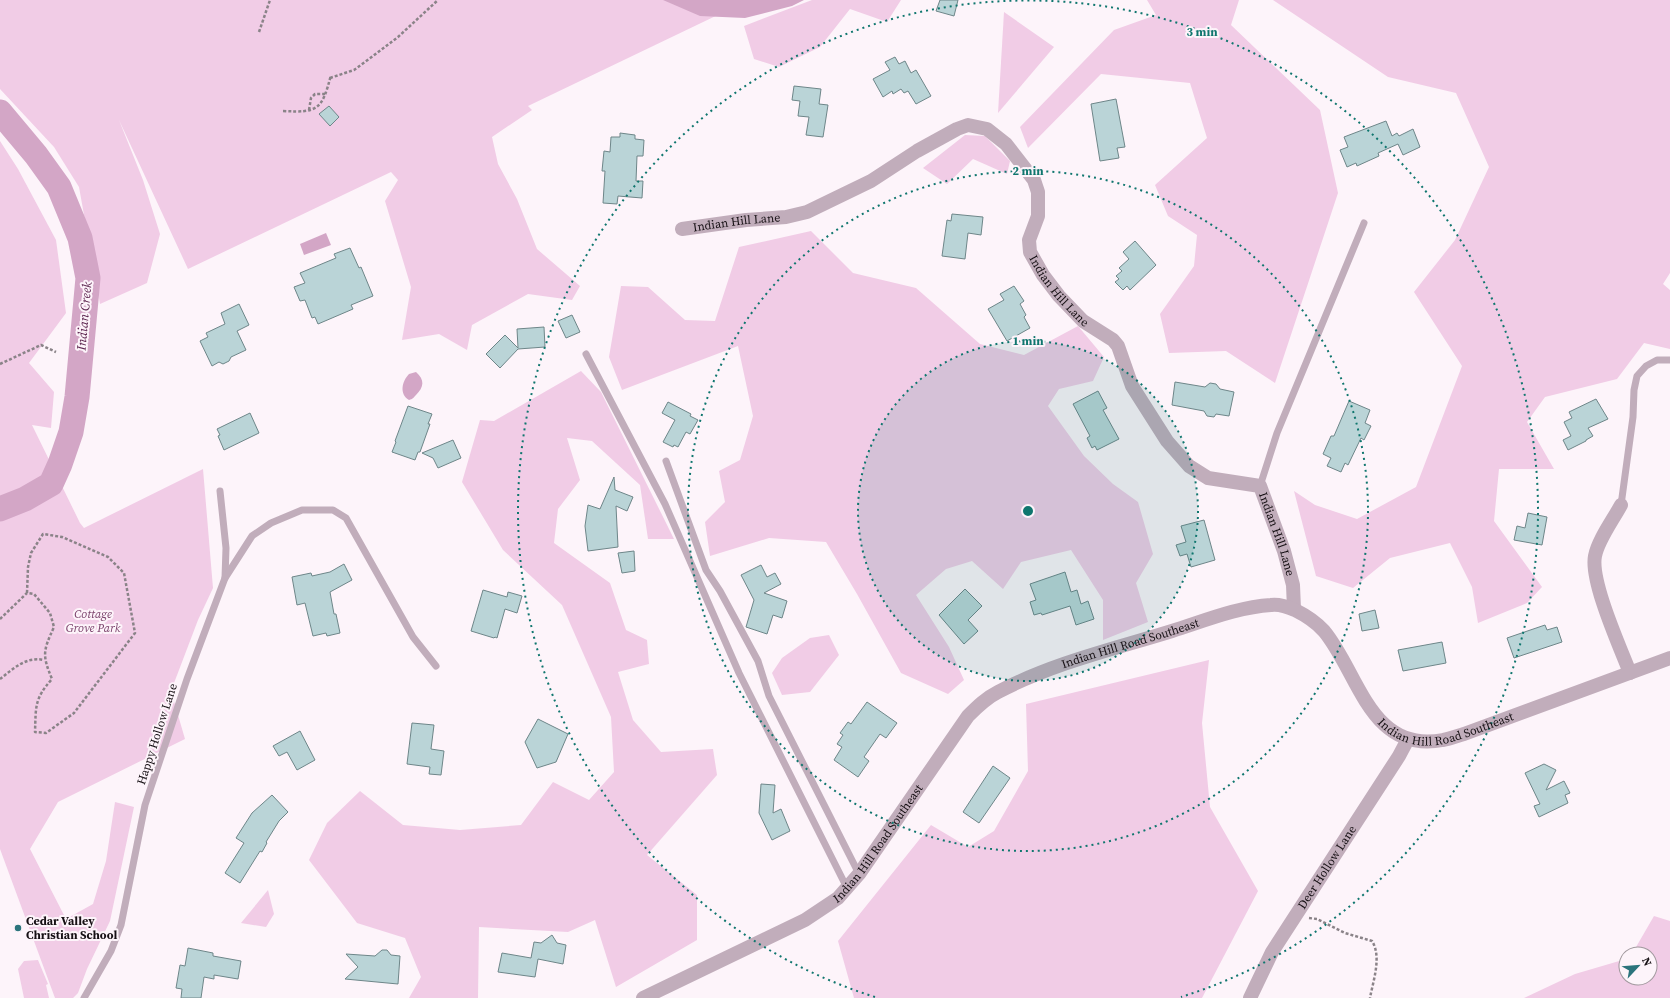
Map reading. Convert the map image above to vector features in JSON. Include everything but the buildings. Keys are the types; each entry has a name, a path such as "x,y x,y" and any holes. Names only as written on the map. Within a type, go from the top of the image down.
{"street":[{"name":"Indian Hill Lane","path":"682,229 746,220 786,217 807,212 871,181 917,151 957,129 968,125 987,129 1006,144 1034,180 1038,192 1038,216 1029,240 1030,252 1059,296 1083,321 1113,340 1118,346 1132,386 1167,441 1189,466 1208,478 1260,486 1284,551 1293,585 1294,609"},
{"path":"1621,505 1598,546 1593,567 1598,586 1630,673"},
{"name":"Indian Hill Road Southeast","path":"643,998 805,920 838,898 859,874 959,728 982,702 998,692 1047,670 1238,611 1273,604 1294,609 1309,618 1324,631 1339,654 1367,705 1380,720 1395,733 1408,739 1423,741 1443,740 1450,738 1670,658"},
{"name":"Deer Hollow Lane","path":"1250,998 1272,952 1399,756 1408,739"}],"lane":[{"path":"1260,486 1277,433 1364,224"},
{"path":"586,354 664,504 739,673 847,888"},
{"path":"1621,505 1633,417 1634,390 1637,376 1646,366 1658,360 1670,360"},
{"path":"666,462 706,570 720,591 758,661 769,696 859,874"},
{"path":"220,491 226,548 225,578"},
{"name":"Happy Hollow Lane","path":"84,998 111,951 121,925 145,804 187,679 225,578 252,536 271,523 302,510 333,510 346,518 413,637 436,666"}],"path":[{"path":"259,32 270,0"},
{"path":"283,111 297,112 317,108 322,103 330,76 354,70 398,37 438,0"},
{"path":"309,110 311,98 315,94 325,94"},
{"path":"0,364 41,345 56,352"},
{"path":"0,619 27,593 28,567 31,553 43,534 62,537 108,557 124,573 135,633 74,713 46,733 35,732 36,702 44,688 52,679 44,660 46,644 54,627 50,613 34,594 27,593"},
{"path":"0,679 20,664 36,658 44,660"},
{"path":"1295,916 1317,919 1345,933 1372,941 1375,947 1376,970 1370,998"}],"green space":[{"path":"0,0 749,0 528,106 532,110 492,137 498,164 517,199 537,249 580,286 572,300 528,294 472,325 467,350 439,334 402,340 411,287 385,201 398,180 391,172 188,269 119,120 143,180 160,234 147,283 100,304 79,187 54,147 0,89"},
{"path":"812,0 901,0 887,22 850,9 820,47 779,67 754,59 744,26"},
{"path":"1147,0 1239,0 1231,25 1320,110 1338,193 1275,383 1226,351 1169,353 1160,314 1194,266 1197,235 1168,216 1155,185 1207,138 1190,83 1101,74 1028,148 1020,127 1114,30 1156,15"},
{"path":"1273,0 1670,0 1670,273 1663,284 1670,290 1670,349 1644,343 1617,379 1545,397 1527,422 1554,469 1499,469 1494,521 1542,587 1527,603 1478,623 1472,587 1450,543 1390,558 1353,588 1316,576 1294,491 1315,505 1357,519 1416,487 1462,366 1414,292 1455,240 1489,167 1456,93 1388,77"},
{"path":"1004,12 1054,47 998,113"},
{"path":"965,135 985,136 1010,161 1007,174 973,159 947,184 923,168"},
{"name":"Cottage Grove Park","path":"0,141 18,169 56,240 66,313 29,363 54,392 51,428 32,425 80,523 84,528 203,469 213,588 198,620 171,691 185,739 58,802 30,849 66,919 93,904 106,861 115,802 134,807 110,921 87,969 78,993 73,998 55,998 0,849"},
{"path":"811,231 853,273 916,288 980,344 1024,355 1078,326 1104,357 1093,381 1059,389 1048,406 1084,456 1113,484 1138,502 1153,554 1136,583 1148,622 1103,640 1103,600 1071,550 1021,562 1003,589 972,561 946,569 916,595 949,647 964,680 948,694 901,673 826,542 769,538 710,556 705,522 725,502 719,471 740,460 753,416 738,346 622,390 609,357 621,286 648,287 685,320 715,321 739,247"},
{"path":"581,371 601,392 674,539 648,539 640,485 592,441 567,438 580,480 558,509 554,543 610,583 626,630 647,640 649,664 618,672 633,720 661,752 713,749 717,775 647,855 697,895 697,940 616,987 595,920 568,932 479,927 478,998 409,998 421,977 405,938 357,923 309,860 327,823 360,791 403,825 460,830 521,825 553,782 589,800 614,772 611,717 562,605 503,550 462,482 480,420 494,421"},
{"path":"829,635 839,655 810,692 782,695 772,673 782,658 810,638"},
{"path":"1209,660 1202,723 1210,807 1258,891 1202,998 854,998 838,941 931,825 968,847 994,831 1028,771 1026,704"},
{"path":"268,890 274,914 266,927 241,923"},
{"path":"1654,916 1670,921 1670,998 1524,998 1575,974 1618,961 1618,986 1658,986 1658,946 1637,946"},
{"path":"38,960 48,984 46,985 49,998 24,998 18,969 24,961"}],"shaded area":[{"path":"663,0 804,0 792,6 745,18 700,16"},
{"path":"326,233 331,245 304,255 300,244"},
{"path":"416,372 421,378 422,386 414,398 409,400 404,394 403,384 409,374"}],"waterway":[{"name":"Indian Creek","path":"0,112 36,155 59,187 80,238 88,278 77,397 71,432 60,464 51,484 25,499 0,509"}],"place":[{"name":"Cedar Valley Christian School","path":"18,928"}]}
